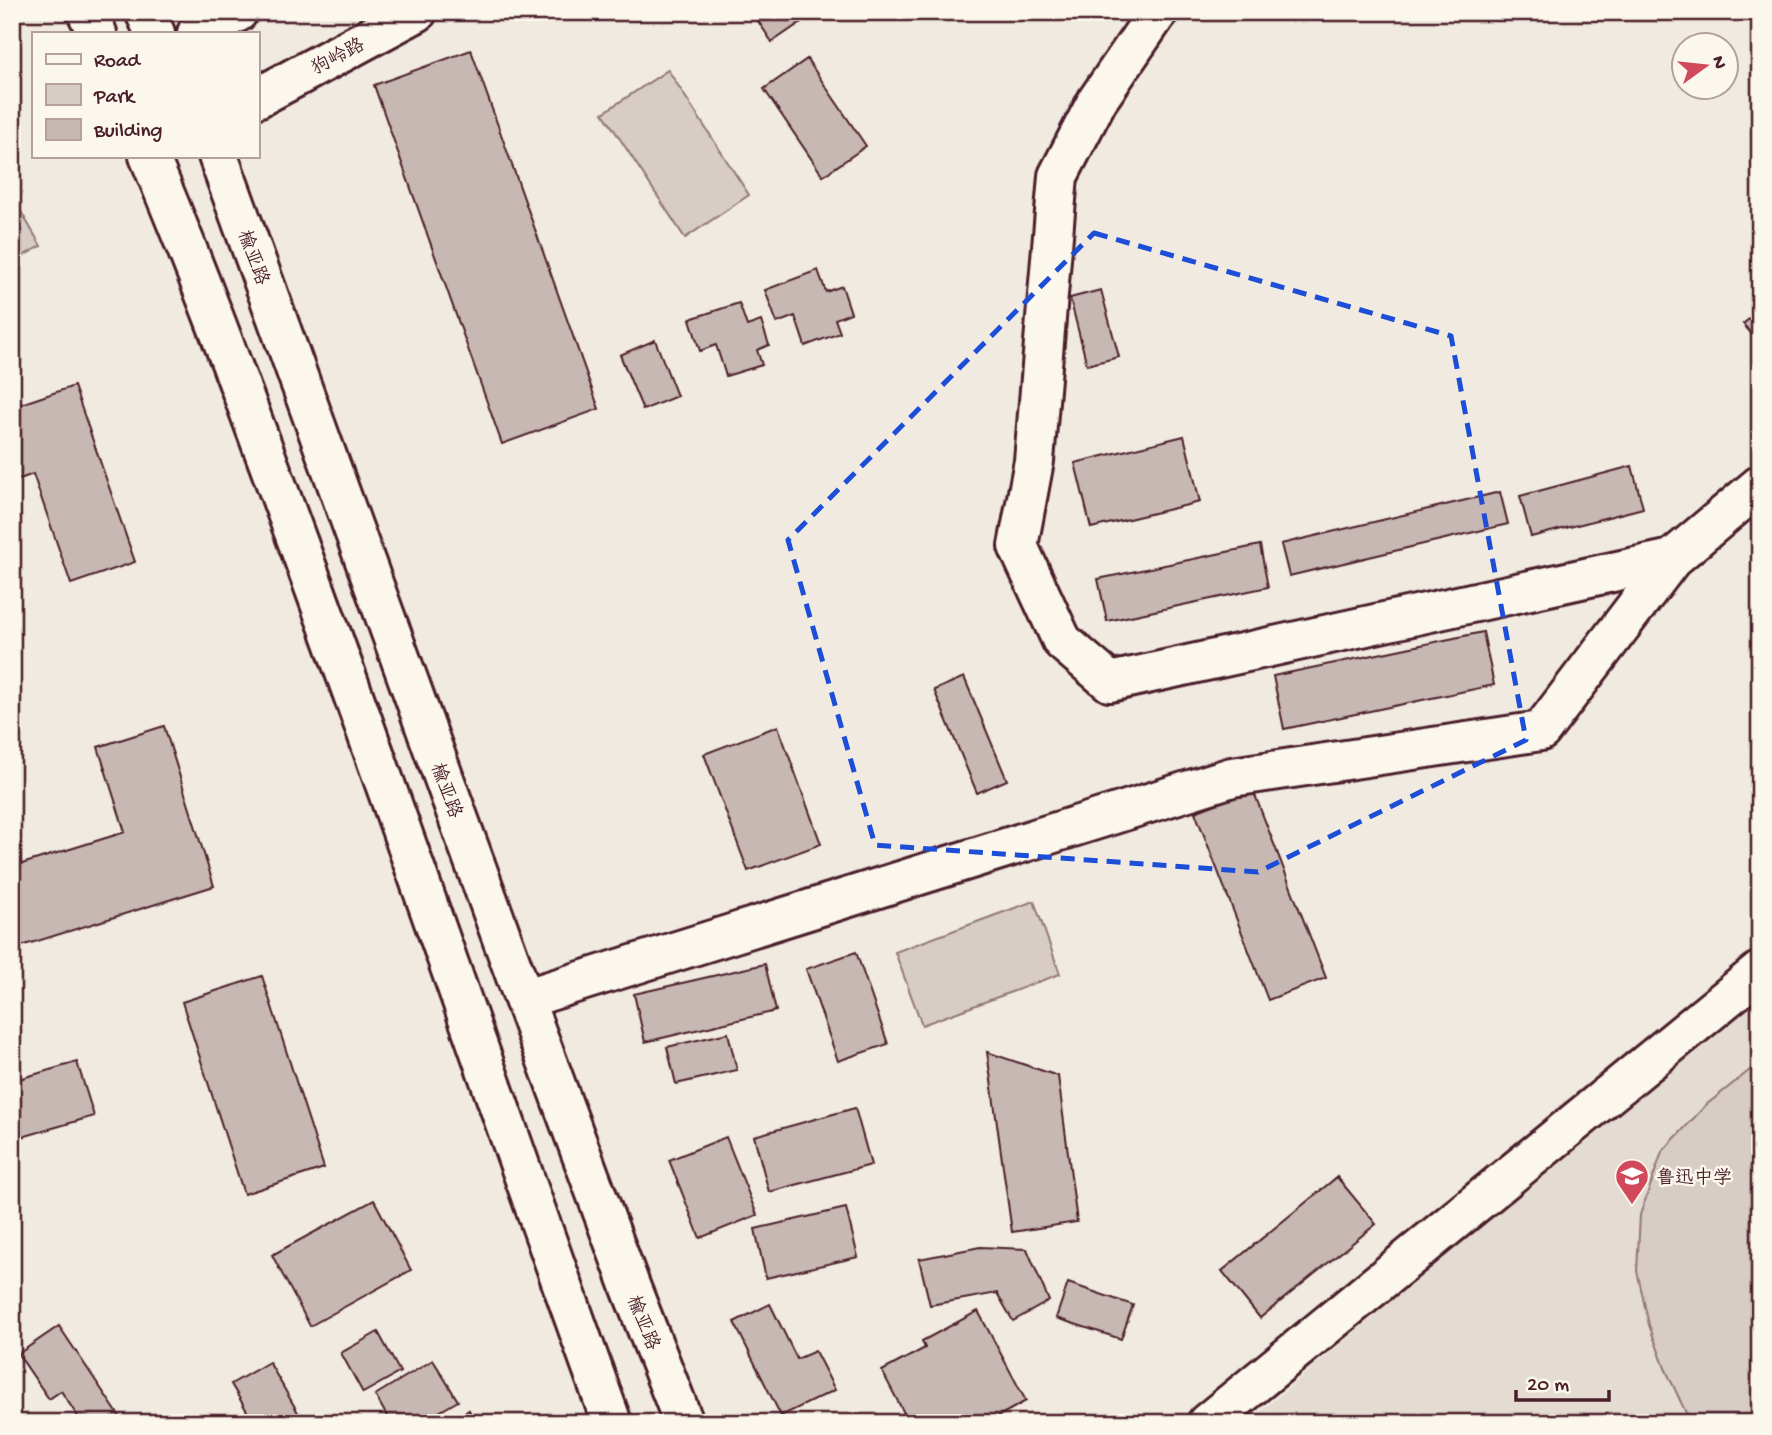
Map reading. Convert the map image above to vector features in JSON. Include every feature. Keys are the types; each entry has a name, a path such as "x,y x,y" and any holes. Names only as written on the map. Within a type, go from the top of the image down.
{"main road":[{"path":"87,12 97,32"},
{"path":"145,12 155,32"},
{"path":"199,32 238,12"},
{"name":"狗岭路","path":"259,97 417,12"},
{"path":"1158,12 1097,101 1058,176 1034,461 1018,546 1062,641 1110,681 1672,559"},
{"path":"150,158 195,265 381,766 612,1423"},
{"name":"榆亚路","path":"219,158 524,999 684,1423"},
{"path":"524,999 1232,777 1541,731 1672,559 1760,485"},
{"path":"1208,1423 1760,971"}],"highlighted area":[{"path":"1094,233 1451,336 1526,740 1258,872 875,845 788,540"}],"shaded area":[{"name":"鲁迅中学","path":"1760,989 1760,1423 1247,1423"}],"green space":[{"path":"668,70 749,195 685,238 603,113"},
{"path":"12,196 41,246 12,262"},
{"path":"1034,901 1060,974 922,1025 895,952"},
{"path":"1760,1062 1760,1423 1697,1423 1686,1413 1649,1325 1637,1271 1640,1215 1662,1152 1706,1105"}],"building":[{"path":"752,12 816,12 772,42"},
{"path":"471,50 599,409 502,444 374,85"},
{"path":"807,59 866,146 823,176 764,89"},
{"path":"818,270 826,292 842,286 851,313 835,319 840,333 805,346 795,316 777,323 765,290"},
{"path":"1101,290 1119,357 1087,365 1070,298"},
{"path":"739,303 747,326 761,321 769,345 757,350 762,365 726,376 716,345 700,351 690,319"},
{"path":"1760,310 1760,344 1743,324"},
{"path":"655,340 677,396 643,410 620,355"},
{"path":"74,386 135,562 71,584 33,474 12,482 12,407"},
{"path":"1184,436 1200,502 1091,528 1075,463"},
{"path":"1632,466 1643,508 1531,537 1520,496"},
{"path":"1500,492 1508,524 1289,576 1281,544"},
{"path":"1260,545 1268,587 1107,621 1098,579"},
{"path":"1483,632 1494,685 1284,729 1273,676"},
{"path":"964,677 1007,780 977,793 934,690"},
{"path":"164,726 214,886 12,949 12,867 125,832 98,747"},
{"path":"778,726 821,844 748,871 704,754"},
{"path":"1253,790 1326,978 1268,1000 1195,812"},
{"path":"856,952 888,1044 838,1061 806,969"},
{"path":"765,964 776,1011 645,1042 634,994"},
{"path":"262,976 324,1168 244,1194 182,1002"},
{"path":"728,1033 737,1070 676,1084 667,1047"},
{"path":"987,1052 1058,1076 1077,1222 1012,1232"},
{"path":"77,1062 94,1116 12,1140 12,1081"},
{"path":"855,1108 871,1165 769,1192 754,1136"},
{"path":"726,1137 757,1215 700,1238 669,1160"},
{"path":"1337,1177 1376,1224 1260,1318 1222,1271"},
{"path":"374,1200 411,1270 310,1326 272,1255"},
{"path":"846,1208 858,1257 766,1278 755,1229"},
{"path":"980,1247 1027,1249 1049,1301 1013,1321 997,1293 930,1305 919,1259"},
{"path":"1068,1283 1133,1305 1121,1339 1056,1318"},
{"path":"770,1304 797,1359 815,1351 835,1390 781,1416 734,1322"},
{"path":"978,1311 1026,1401 986,1423 887,1423 904,1413 882,1371 925,1348 922,1341"},
{"path":"59,1326 124,1423 82,1423 61,1391 49,1399 18,1354"},
{"path":"378,1332 400,1372 363,1393 341,1353"},
{"path":"433,1360 458,1401 420,1423 391,1423 375,1395"},
{"path":"269,1362 304,1423 254,1423 231,1384"},
{"path":"469,1410 476,1423 448,1423"}],"place":[{"name":"鲁迅中学","path":"1632,1206"}]}
